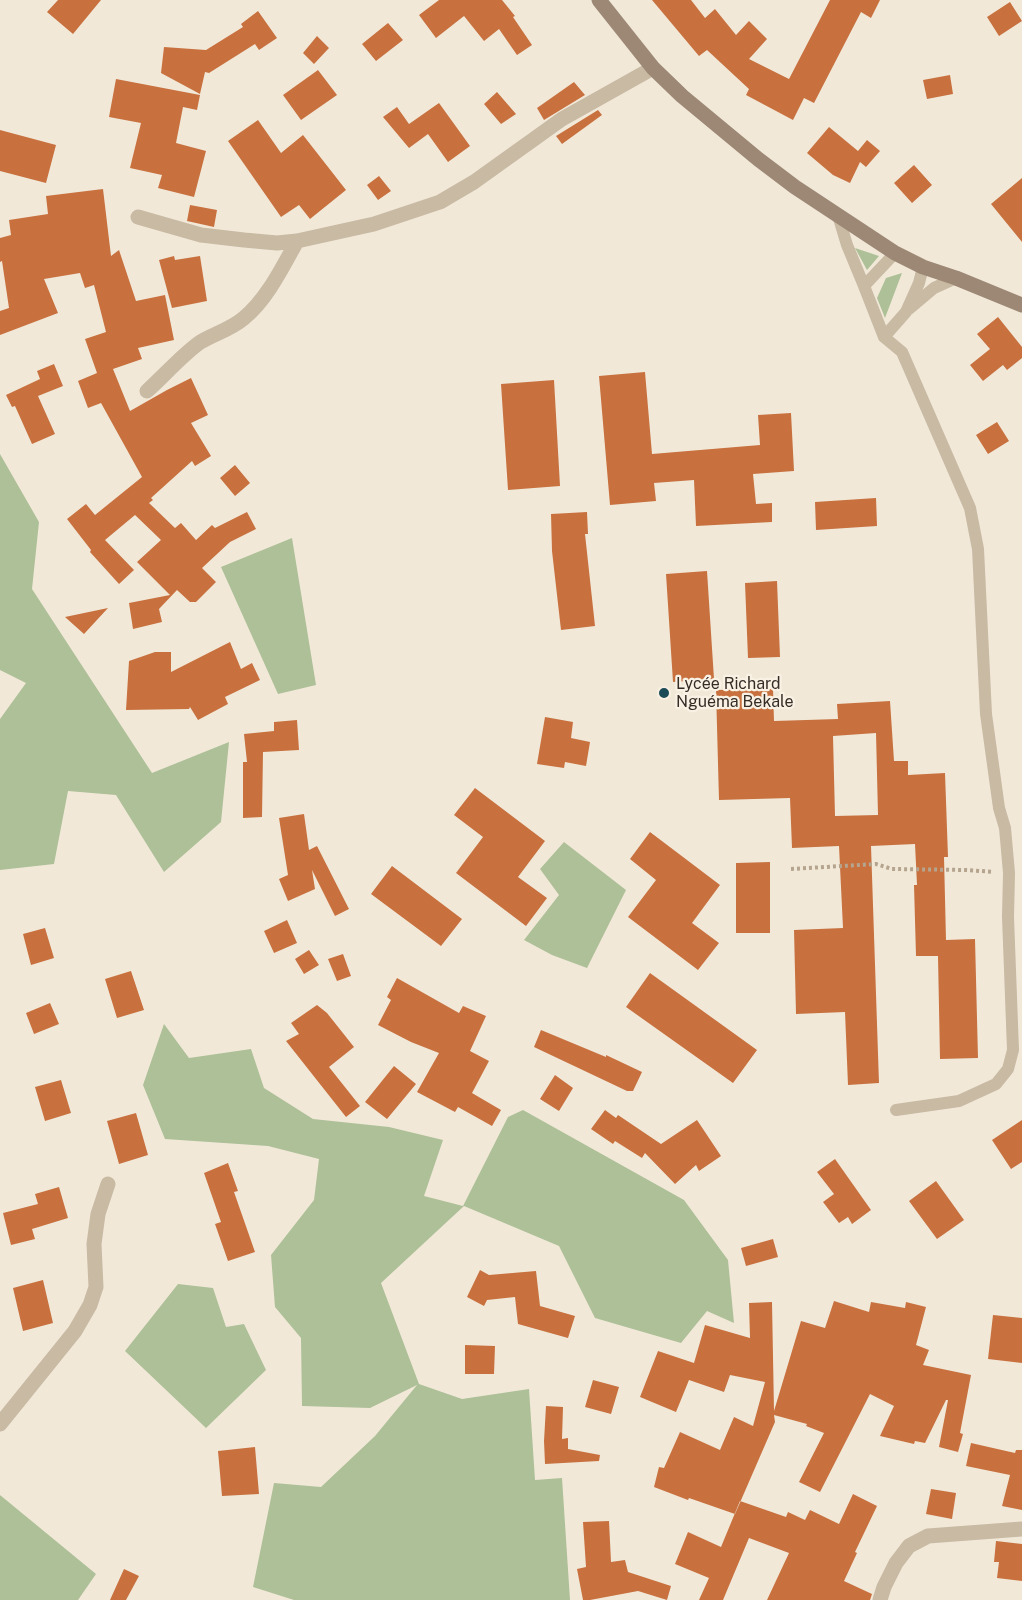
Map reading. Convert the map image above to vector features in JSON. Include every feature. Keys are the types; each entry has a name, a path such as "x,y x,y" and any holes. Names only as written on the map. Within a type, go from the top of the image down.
{"main road":[{"path":"599,0 653,68 682,96 795,187 895,253 923,267 1022,305"}],"street":[{"path":"138,217 201,235 277,243 297,242 374,224 440,202 474,182 562,119 653,68"},
{"path":"147,391 200,342 226,330 244,318 276,278 297,242"},
{"path":"0,1424 75,1331 90,1305 96,1287 94,1244 98,1214 108,1184"},
{"path":"880,1600 896,1563 909,1546 928,1536 1022,1529"}],"lane":[{"path":"838,215 846,244 884,337 902,352 970,508 978,549 986,714 999,808 1016,873 1008,917 1013,1050 1008,1069 996,1084 959,1101 896,1110"},
{"path":"864,286 895,253"},
{"path":"906,312 919,283 923,267"},
{"path":"884,337 906,312 934,288 956,278"}],"path":[{"path":"790,869 876,864 892,869 1016,873"}],"green space":[{"path":"855,248 879,256 867,270"},
{"path":"902,273 885,318 877,298 886,278"},
{"path":"0,454 39,522 32,589 152,773 229,742 221,822 164,872 116,795 68,791 54,864 0,870 0,719 26,683 0,670"},
{"path":"292,538 316,685 278,694 221,567"},
{"path":"564,842 626,890 587,968 552,955 524,940 559,895 540,869"},
{"path":"164,1024 189,1058 251,1049 264,1088 313,1119 389,1127 443,1140 424,1196 463,1206 508,1117 523,1110 684,1200 728,1260 734,1323 707,1311 681,1343 595,1318 559,1246 464,1206 381,1283 419,1384 462,1399 529,1389 535,1480 562,1478 570,1600 294,1600 253,1587 274,1483 321,1487 375,1436 417,1385 370,1408 302,1406 301,1338 275,1307 271,1255 314,1200 319,1159 268,1146 165,1139 143,1085"},
{"path":"178,1284 213,1288 226,1327 244,1324 266,1370 206,1428 125,1351"},
{"path":"0,1495 96,1574 78,1600 0,1600"}],"building":[{"path":"58,0 101,0 73,34 47,12"},
{"path":"439,0 502,0 515,16 513,17 532,45 517,55 499,29 484,41 464,16 436,38 419,15"},
{"path":"652,0 691,0 705,18 715,9 736,35 749,21 767,39 749,59 789,79 830,0 880,0 871,18 861,12 814,103 804,98 793,120 746,95 749,89 707,50 699,56"},
{"path":"1010,2 1022,21 999,36 987,17"},
{"path":"258,11 277,38 259,50 255,44 209,73 205,72 200,94 161,73 164,47 206,50 243,27 241,24"},
{"path":"388,23 403,40 376,61 362,44"},
{"path":"317,36 329,48 314,64 303,53"},
{"path":"318,70 337,95 301,120 283,95"},
{"path":"950,75 953,94 927,99 923,80"},
{"path":"116,79 200,95 197,110 183,107 176,143 206,151 194,197 158,188 162,175 130,168 141,123 109,117"},
{"path":"574,82 585,95 544,120 537,108"},
{"path":"497,92 516,114 501,124 484,104"},
{"path":"439,103 470,146 448,162 428,134 409,148 383,117 397,107 409,124"},
{"path":"598,110 602,115 562,144 556,136"},
{"path":"258,120 281,153 303,135 346,190 310,219 299,205 281,217 228,141"},
{"path":"829,127 858,151 867,140 880,151 866,167 860,162 850,183 833,175 807,153"},
{"path":"0,130 56,145 46,183 0,171"},
{"path":"914,165 932,185 912,203 894,183"},
{"path":"379,176 391,191 378,200 367,185"},
{"path":"1022,178 1022,242 991,204"},
{"path":"103,189 111,256 119,250 136,301 165,295 174,340 138,348 142,359 113,369 130,411 191,378 208,415 191,423 211,456 195,466 192,461 151,498 153,500 149,503 175,528 181,523 196,540 212,525 215,528 247,512 256,529 230,542 202,568 216,582 196,602 190,602 177,590 159,609 162,622 133,629 129,603 170,595 137,562 161,540 135,515 105,540 134,570 119,584 90,552 91,550 67,519 86,504 95,515 142,477 101,403 88,408 78,381 97,373 85,339 106,332 94,285 85,288 80,273 44,279 58,313 0,335 0,311 9,308 2,261 0,262 0,238 11,235 9,220 48,214 46,196"},
{"path":"190,205 217,210 214,227 187,221"},
{"path":"174,256 175,260 200,256 207,301 172,308 159,260"},
{"path":"998,317 1022,347 1022,358 1007,370 1003,365 983,381 970,365 990,349 977,334"},
{"path":"54,364 63,386 38,396 55,434 32,444 15,406 12,407 6,395 40,379 37,371"},
{"path":"645,372 652,454 760,445 758,415 791,413 794,471 753,474 756,504 772,503 772,522 696,526 694,480 654,483 656,501 610,505 599,376"},
{"path":"554,380 560,486 508,490 501,384"},
{"path":"997,422 1009,441 988,454 976,435"},
{"path":"235,465 250,483 235,496 220,478"},
{"path":"876,498 877,526 816,530 815,502"},
{"path":"587,512 588,534 585,534 595,626 561,630 552,551 551,514"},
{"path":"707,571 714,679 673,682 666,574"},
{"path":"777,581 780,657 748,658 745,583"},
{"path":"108,608 84,634 65,617"},
{"path":"230,642 241,669 252,663 260,680 225,697 228,704 198,720 190,707 189,709 126,710 129,661 155,652 171,652 171,672"},
{"path":"773,689 774,721 838,719 837,704 890,701 894,761 908,761 908,775 945,773 948,857 944,857 946,940 975,939 978,1058 940,1059 938,956 916,956 915,844 871,846 879,1083 848,1085 845,1012 796,1014 794,930 843,928 839,846 792,848 790,798 719,800 716,690","holes":["876,733 878,815 835,816 833,736"]},
{"path":"545,717 573,722 571,738 590,742 586,766 565,762 564,768 537,764"},
{"path":"297,720 299,750 263,752 262,817 243,818 243,762 247,762 244,734 274,731 274,722"},
{"path":"475,788 545,841 518,877 547,898 526,926 456,873 483,837 454,815"},
{"path":"304,814 309,850 317,846 349,909 335,916 312,870 315,889 288,901 279,879 288,875 279,818"},
{"path":"650,832 720,885 692,923 719,943 698,970 628,917 656,880 630,859"},
{"path":"770,862 770,933 736,933 736,863"},
{"path":"392,866 462,919 441,946 371,894"},
{"path":"287,920 297,943 274,953 264,931"},
{"path":"45,928 54,958 31,965 23,934"},
{"path":"309,950 319,965 304,974 295,959"},
{"path":"343,954 351,976 337,981 328,959"},
{"path":"131,971 144,1010 117,1018 105,979"},
{"path":"650,973 757,1050 733,1083 626,1007"},
{"path":"397,978 459,1013 463,1006 486,1016 470,1051 489,1061 472,1093 501,1110 492,1126 458,1107 455,1112 417,1092 439,1053 378,1025 391,1000 387,997"},
{"path":"50,1003 59,1024 34,1034 26,1013"},
{"path":"317,1005 327,1013 354,1047 329,1067 360,1106 346,1117 286,1041 299,1034 291,1023"},
{"path":"541,1030 606,1057 606,1055 642,1072 633,1091 627,1091 534,1047"},
{"path":"394,1066 416,1084 387,1119 365,1102"},
{"path":"555,1075 573,1088 559,1111 540,1099"},
{"path":"61,1080 71,1113 45,1121 35,1087"},
{"path":"605,1110 616,1118 618,1115 661,1144 697,1120 721,1156 699,1171 696,1165 675,1184 645,1153 642,1158 615,1141 613,1144 591,1129"},
{"path":"136,1113 148,1155 119,1164 107,1121"},
{"path":"1022,1120 1022,1162 1011,1169 992,1140"},
{"path":"835,1159 871,1210 852,1224 848,1217 839,1223 823,1202 834,1194 817,1172"},
{"path":"228,1163 238,1191 234,1192 255,1252 228,1261 215,1224 221,1222 204,1173"},
{"path":"936,1181 964,1220 937,1239 909,1201"},
{"path":"59,1187 68,1218 32,1229 35,1239 11,1245 3,1213 38,1204 35,1194"},
{"path":"773,1239 778,1257 746,1266 741,1248"},
{"path":"480,1270 489,1275 536,1271 540,1306 575,1316 568,1338 518,1324 515,1297 487,1300 484,1306 467,1297"},
{"path":"43,1280 53,1323 23,1331 13,1288"},
{"path":"834,1301 869,1312 871,1302 905,1308 906,1302 926,1307 916,1345 929,1350 923,1365 971,1375 960,1433 963,1434 958,1452 939,1447 948,1400 925,1443 915,1441 914,1444 880,1436 894,1406 870,1394 820,1492 799,1482 824,1433 806,1426 807,1424 774,1415 775,1422 735,1514 654,1487 659,1467 664,1468 680,1432 720,1450 734,1417 753,1426 765,1382 730,1375 724,1392 689,1380 676,1412 640,1397 658,1351 694,1363 705,1325 750,1338 749,1303 772,1302 774,1411 801,1321 825,1328"},
{"path":"993,1315 1022,1318 1022,1363 988,1359"},
{"path":"465,1345 495,1346 494,1374 465,1374"},
{"path":"593,1380 619,1387 611,1414 585,1407"},
{"path":"546,1406 563,1407 562,1439 568,1438 568,1449 600,1455 599,1461 545,1464"},
{"path":"971,1443 1015,1453 1016,1450 1022,1450 1022,1510 1002,1506 1010,1475 966,1466"},
{"path":"255,1447 259,1494 222,1496 218,1451"},
{"path":"931,1489 956,1493 952,1519 926,1514"},
{"path":"853,1494 877,1506 844,1581 872,1594 870,1600 767,1600 789,1553 749,1538 723,1600 699,1600 709,1578 675,1564 688,1532 721,1547 740,1501 786,1517 788,1512 805,1520 810,1510 839,1524"},
{"path":"609,1521 611,1562 625,1560 628,1572 671,1586 667,1600 638,1591 583,1600 577,1569 586,1567 583,1522"},
{"path":"996,1541 1022,1544 1022,1581 997,1578 999,1562 994,1562"},
{"path":"124,1569 139,1576 126,1600 110,1600"}],"place":[{"name":"Lycée Richard Nguéma Bekale","path":"664,693"}]}
